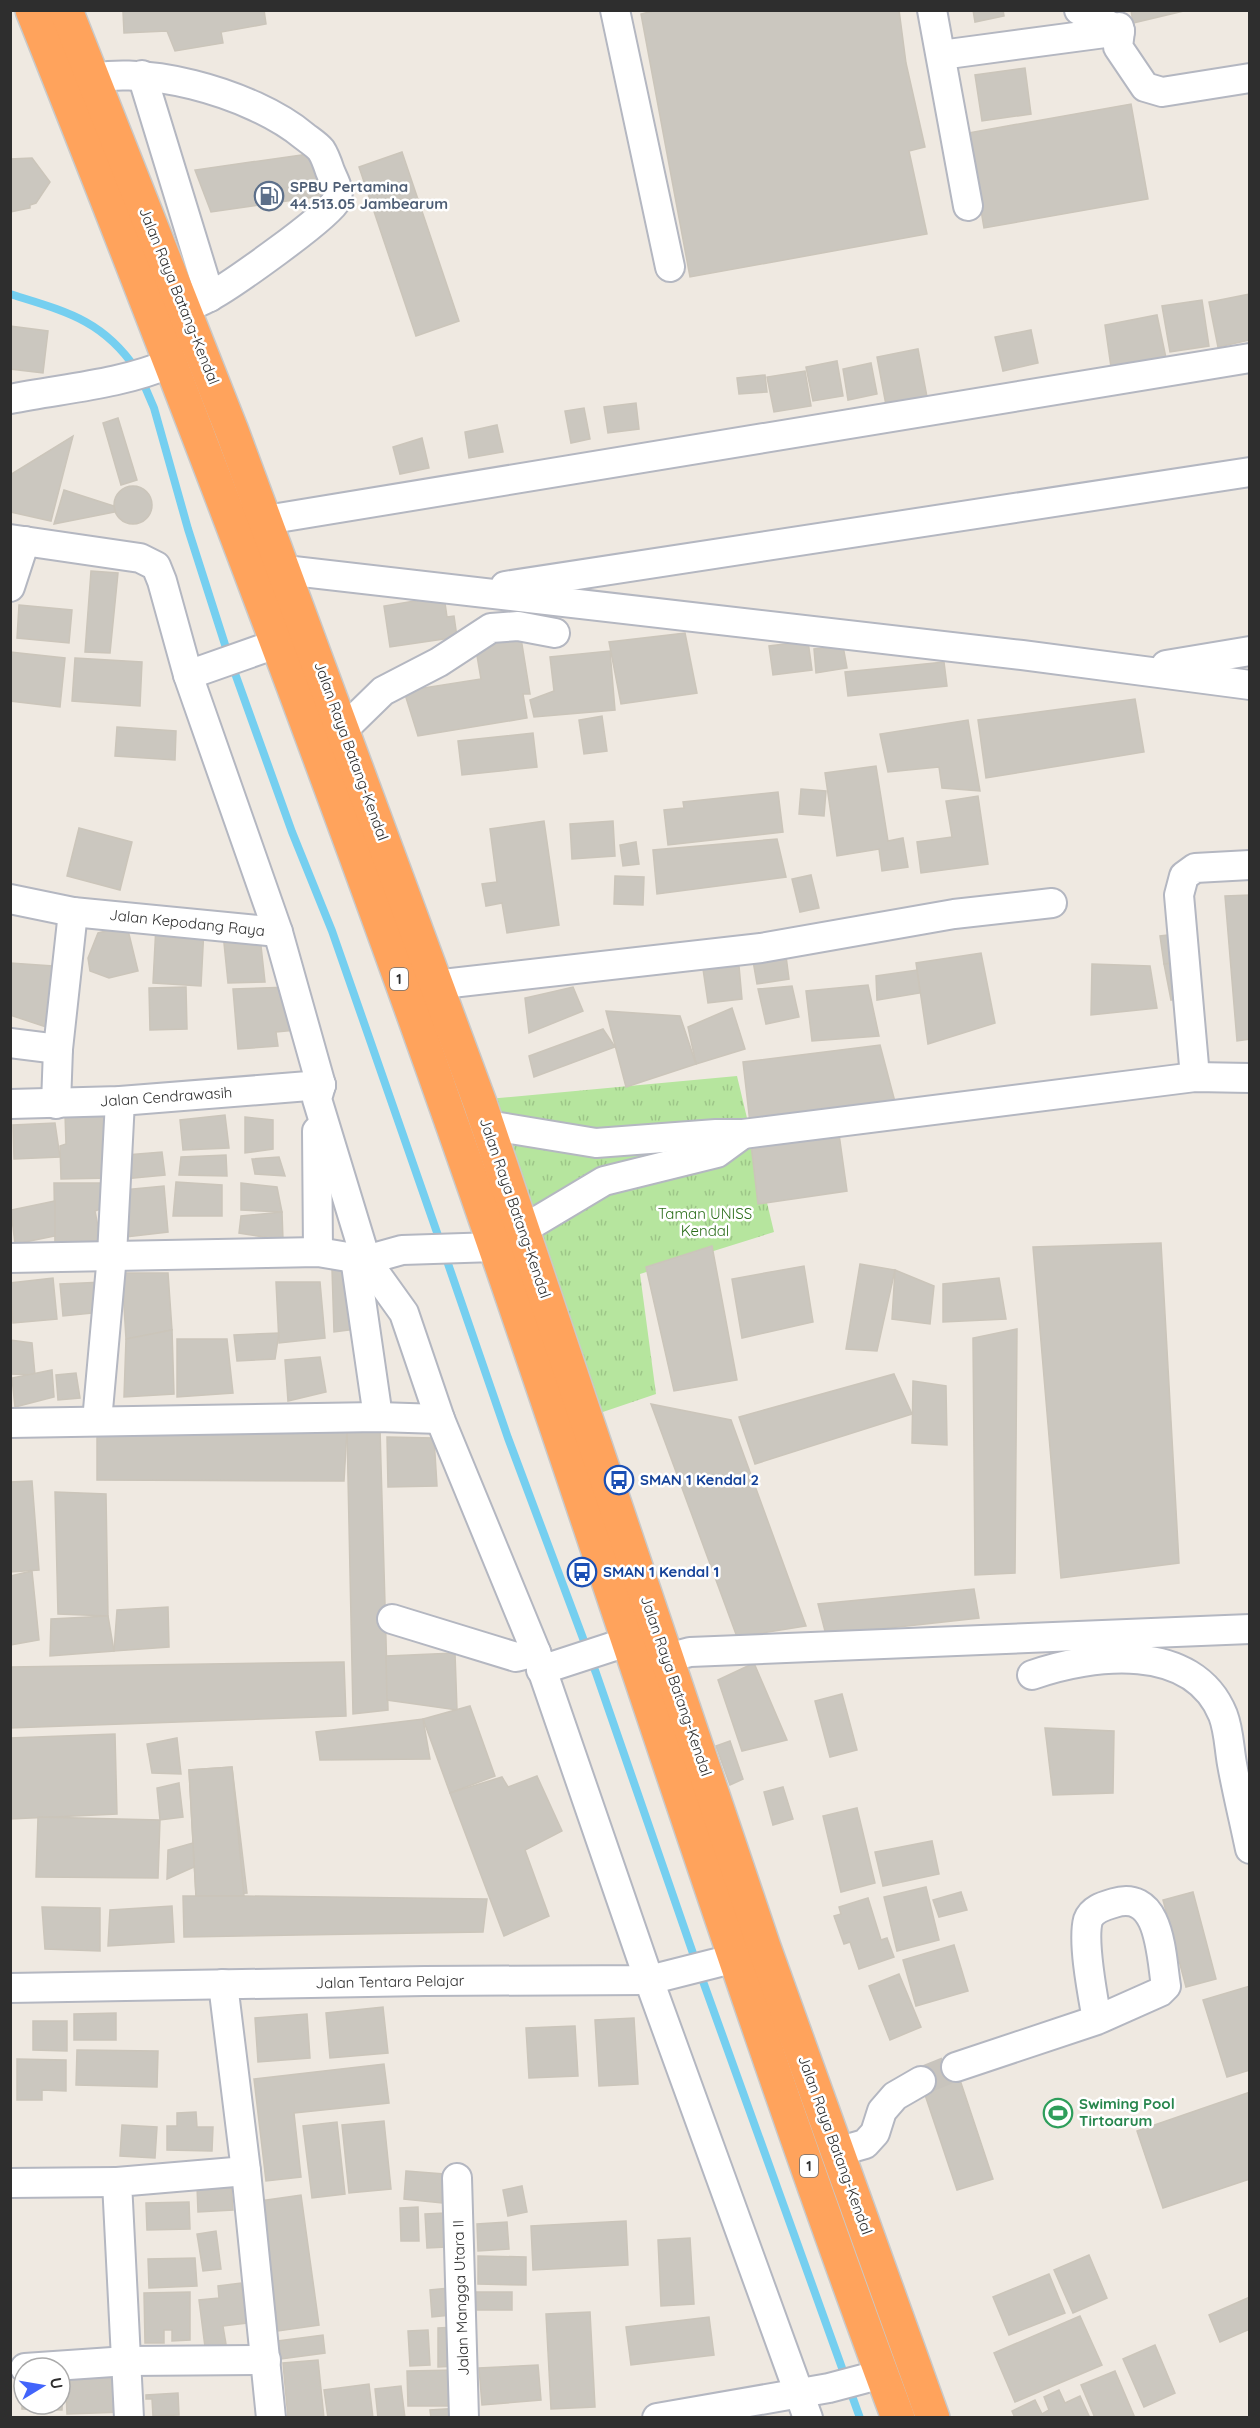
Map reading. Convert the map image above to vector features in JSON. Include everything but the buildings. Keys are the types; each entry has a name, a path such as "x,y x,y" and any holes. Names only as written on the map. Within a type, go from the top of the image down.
{"highway":[{"name":"Jalan Raya Batang-Kendal","path":"32,10 77,81 197,302 266,520 487,1125 667,1658 736,1956 837,2152 933,2418"},
{"name":"Jalan Raya Batang-Kendal","path":"66,10 77,81 152,321 161,367 276,644 402,987 495,1247 736,1956 869,2377 898,2418"}],"street":[{"path":"932,10 968,206"},
{"path":"1079,10 1118,21"},
{"path":"619,11 670,267"},
{"path":"940,55 1118,21"},
{"path":"1118,21 1118,47 1145,87 1162,92 1250,78"},
{"path":"77,81 142,75 223,93 247,101 288,122 321,150 338,190 336,201 318,220 197,302 152,321"},
{"path":"142,75 197,302"},
{"path":"266,520 1250,358"},
{"path":"10,399 97,385 161,367"},
{"path":"464,591 642,567 1008,507 1250,472"},
{"path":"10,587 18,540 140,558 156,566 195,674 278,932"},
{"path":"285,570 1250,685"},
{"path":"343,730 382,692 439,662 491,628 518,626 555,633"},
{"path":"195,674 276,644"},
{"path":"1137,670 1250,651"},
{"path":"1195,1077 1179,895 1184,876 1195,868 1250,865"},
{"name":"Jalan Kepodang Raya","path":"10,899 73,912 278,932 319,1092"},
{"path":"402,987 436,986 761,948 954,914 1052,903"},
{"path":"56,1104 58,1049 73,912"},
{"path":"10,1043 58,1049"},
{"path":"487,1125 596,1143 743,1134 1195,1077 1250,1078"},
{"path":"318,1252 319,1092"},
{"path":"319,1092 361,1259 378,1417"},
{"name":"Jalan Cendrawasih","path":"10,1104 319,1092"},
{"path":"97,1421 112,1256 120,1101"},
{"path":"522,1230 604,1181 717,1154 743,1134"},
{"path":"596,1143 604,1181"},
{"path":"10,1258 318,1252 361,1259 402,1250 495,1247"},
{"path":"361,1259 404,1313 440,1419 544,1663 656,1978 803,2405"},
{"path":"10,1423 378,1417 440,1419"},
{"path":"392,1620 516,1657 544,1663 600,1652 630,1641"},
{"path":"667,1658 702,1651 1250,1629"},
{"path":"1032,1675 1057,1666 1104,1658 1154,1661 1187,1672 1209,1692 1222,1712 1229,1732 1232,1763 1250,1849"},
{"name":"Jalan Tentara Pelajar","path":"10,1988 656,1978 736,1956"},
{"path":"223,1984 246,2171 271,2418"},
{"path":"956,2067 1097,2020"},
{"path":"837,2152 864,2144 875,2133 882,2110 896,2096 921,2081"},
{"path":"10,2183 117,2182 246,2171"},
{"name":"Jalan Mangga Utara II","path":"457,2178 464,2418"},
{"path":"117,2182 129,2418"},
{"path":"72,2365 127,2361 266,2360"},
{"path":"657,2418 803,2405 829,2388 869,2377"}],"green space":[{"name":"Taman UNISS Kendal","path":"737,1076 774,1232 640,1274 656,1394 594,1415 488,1099"}],"waterway":[{"path":"10,294 80,319 110,339 136,369"},
{"path":"142,380 154,408 188,529 228,654"},
{"path":"232,665 292,832 332,931 441,1244"},
{"path":"445,1255 508,1438 596,1673 696,1962"},
{"path":"700,1973 860,2418"}],"tunnel":[{"path":"921,2081 956,2067"}],"place":[{"name":"SPBU Pertamina 44.513.05 Jambearum","path":"269,196"},
{"name":"SMAN 1 Kendal 2","path":"619,1480"},
{"name":"SMAN 1 Kendal 1","path":"582,1572"},
{"name":"Swiming Pool Tirtoarum","path":"1058,2113"}]}
